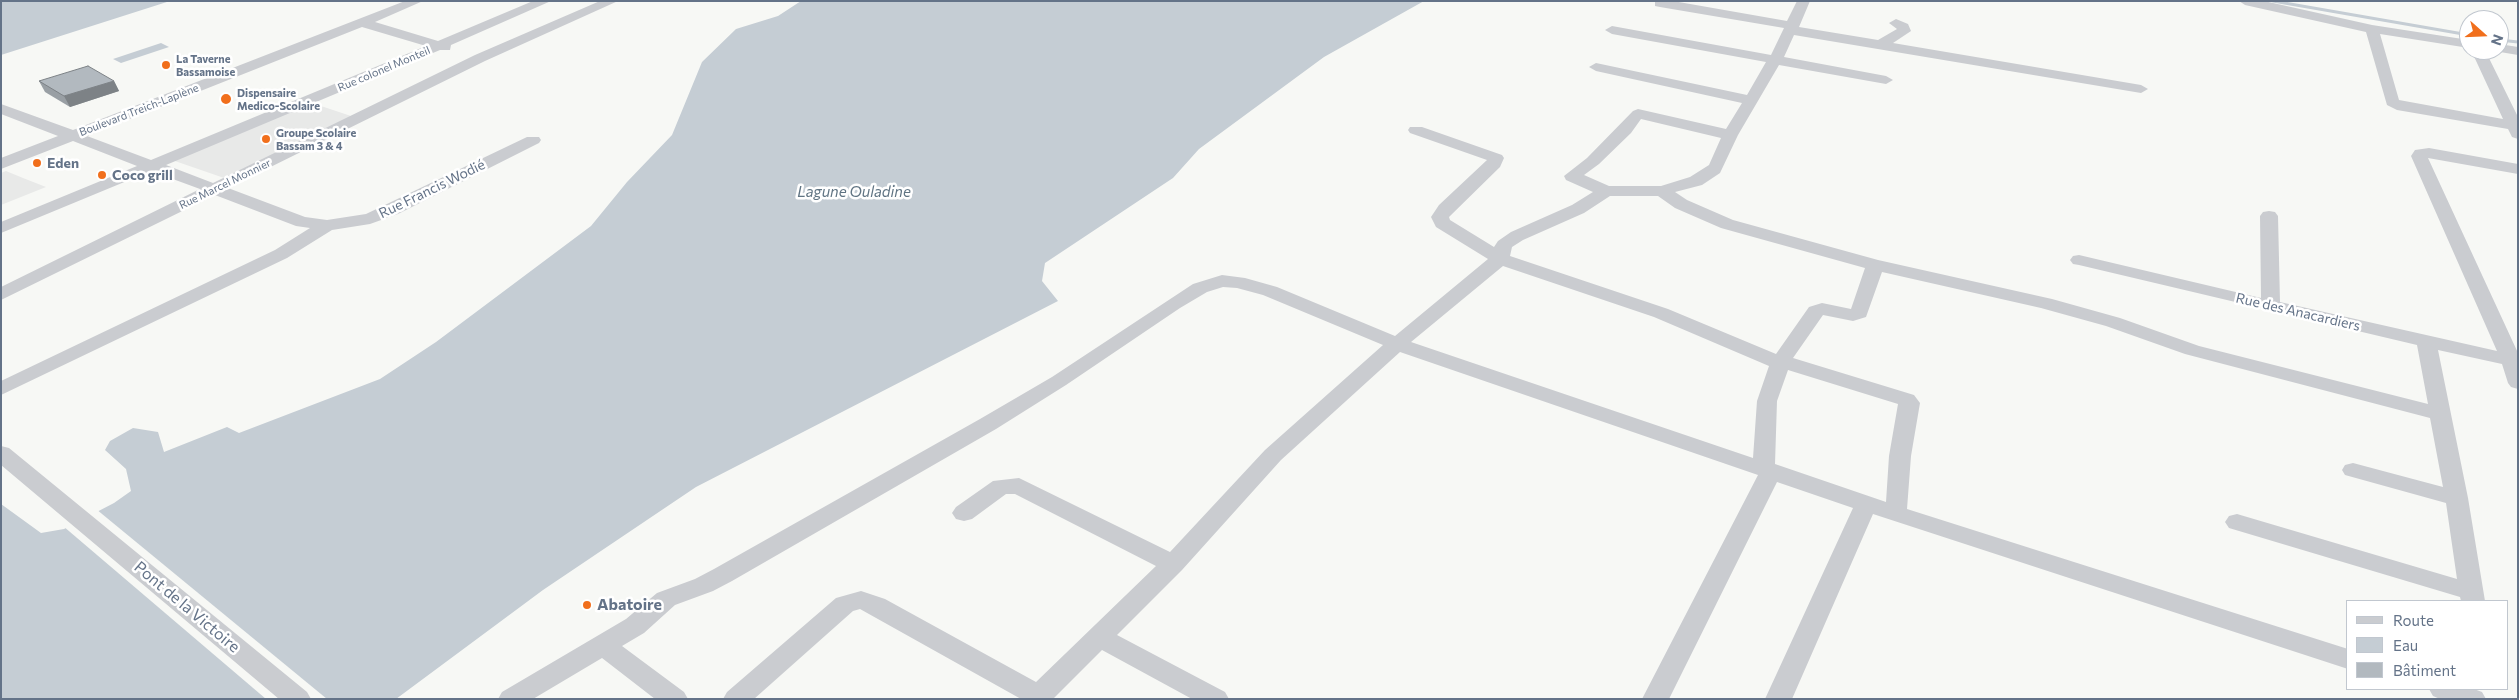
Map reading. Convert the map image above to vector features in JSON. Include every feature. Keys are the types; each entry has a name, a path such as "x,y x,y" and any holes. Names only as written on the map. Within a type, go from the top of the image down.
{"street":[{"name":"Boulevard Treich-Laplène","path":"1,164 416,1"},
{"name":"Rue colonel Monteil","path":"1,228 545,1"},
{"name":"Rue Marcel Monnier","path":"1,294 480,58 612,1"},
{"path":"1730,135 1638,114 1632,118 1625,130 1593,160 1572,176 1606,191 1662,191 1696,181 1714,170 1730,135 1775,60 1804,1"},
{"path":"2245,1 2372,29 2459,42"},
{"path":"1660,3 1880,45 2141,89"},
{"path":"362,23 480,58"},
{"path":"1880,45 1904,31 1903,27 1896,23"},
{"path":"2372,29 2392,102 2397,105 2516,130"},
{"path":"1612,30 1886,80"},
{"path":"2483,60 2516,130"},
{"path":"1596,67 1751,100"},
{"name":"Rue Francis Wodié","path":"1,109 302,222 327,226 370,219 392,210 533,140"},
{"path":"1416,130 1496,158 1494,164 1445,209 1440,216 1442,223 1468,237 1500,259 1661,313 1781,362 1907,400 1909,403 1900,456 1898,497 1895,513"},
{"path":"2518,169 2429,153 2421,153 2419,156 2515,361 2518,383"},
{"path":"736,699 845,604 861,600 876,606 1037,697 1173,564 1273,455 1397,344 1500,259 1504,245 1517,236 1558,220 1606,191"},
{"path":"1662,191 1681,204 1728,224 1875,265 2045,303 2113,322 2192,350 2440,414"},
{"path":"2269,216 2271,306"},
{"path":"1,389 281,254 327,226"},
{"name":"Rue des Anacardiers","path":"2080,260 2426,342 2515,361"},
{"path":"1655,699 1768,469 1767,401 1781,362 1816,311 1822,309 1852,315 1859,314 1875,265"},
{"path":"511,699 604,646 635,626 666,599 704,585 724,575 988,424 1200,288 1222,281 1238,282 1270,291 1397,344 1866,504 2346,657"},
{"path":"2237,522 2472,596 2457,498 2426,342"},
{"name":"Pont de la Victoire","path":"1,452 298,699"},
{"path":"2353,470 2457,498"},
{"path":"964,513 1001,486 1019,486 1112,535 1173,564"},
{"path":"1778,699 1866,504"},
{"path":"1098,636 1210,697"},
{"path":"604,646 675,699"},
{"path":"2445,690 2473,699"}],"shaded area":[{"name":"Groupe Scolaire Bassam 3 & 4","path":"309,102 354,117 227,179 172,160"},
{"path":"6,171 46,187 1,205 1,173"}],"water":[{"path":"1,1 170,1 1,55"},
{"name":"Lagune Ouladine","path":"801,1 1424,1 1324,57 1199,149 1173,178 1045,263 1042,281 1058,301 696,487 543,590 396,699 1,699 1,504 41,533 64,529 114,503 131,491 126,469 105,450 110,441 133,428 158,432 164,452 227,427 239,433 380,379 436,342 591,226 627,182 672,135 702,62 736,29 778,16"},
{"path":"161,43 169,47 121,63 113,59"}],"pier":[{"path":"96,509 327,699 266,699 63,526"}],"building":[{"path":"88,66 114,81 64,96 39,81"}],"waterway":[{"path":"2273,1 2459,33"},
{"path":"2509,41 2518,42"}],"place":[{"name":"La Taverne Bassamoise","path":"166,65"},
{"name":"Dispensaire Medico-Scolaire","path":"226,99"},
{"name":"Groupe Scolaire Bassam 3 & 4","path":"266,139"},
{"name":"Eden","path":"37,163"},
{"name":"Coco grill","path":"102,175"},
{"name":"Abatoire","path":"587,605"}]}
